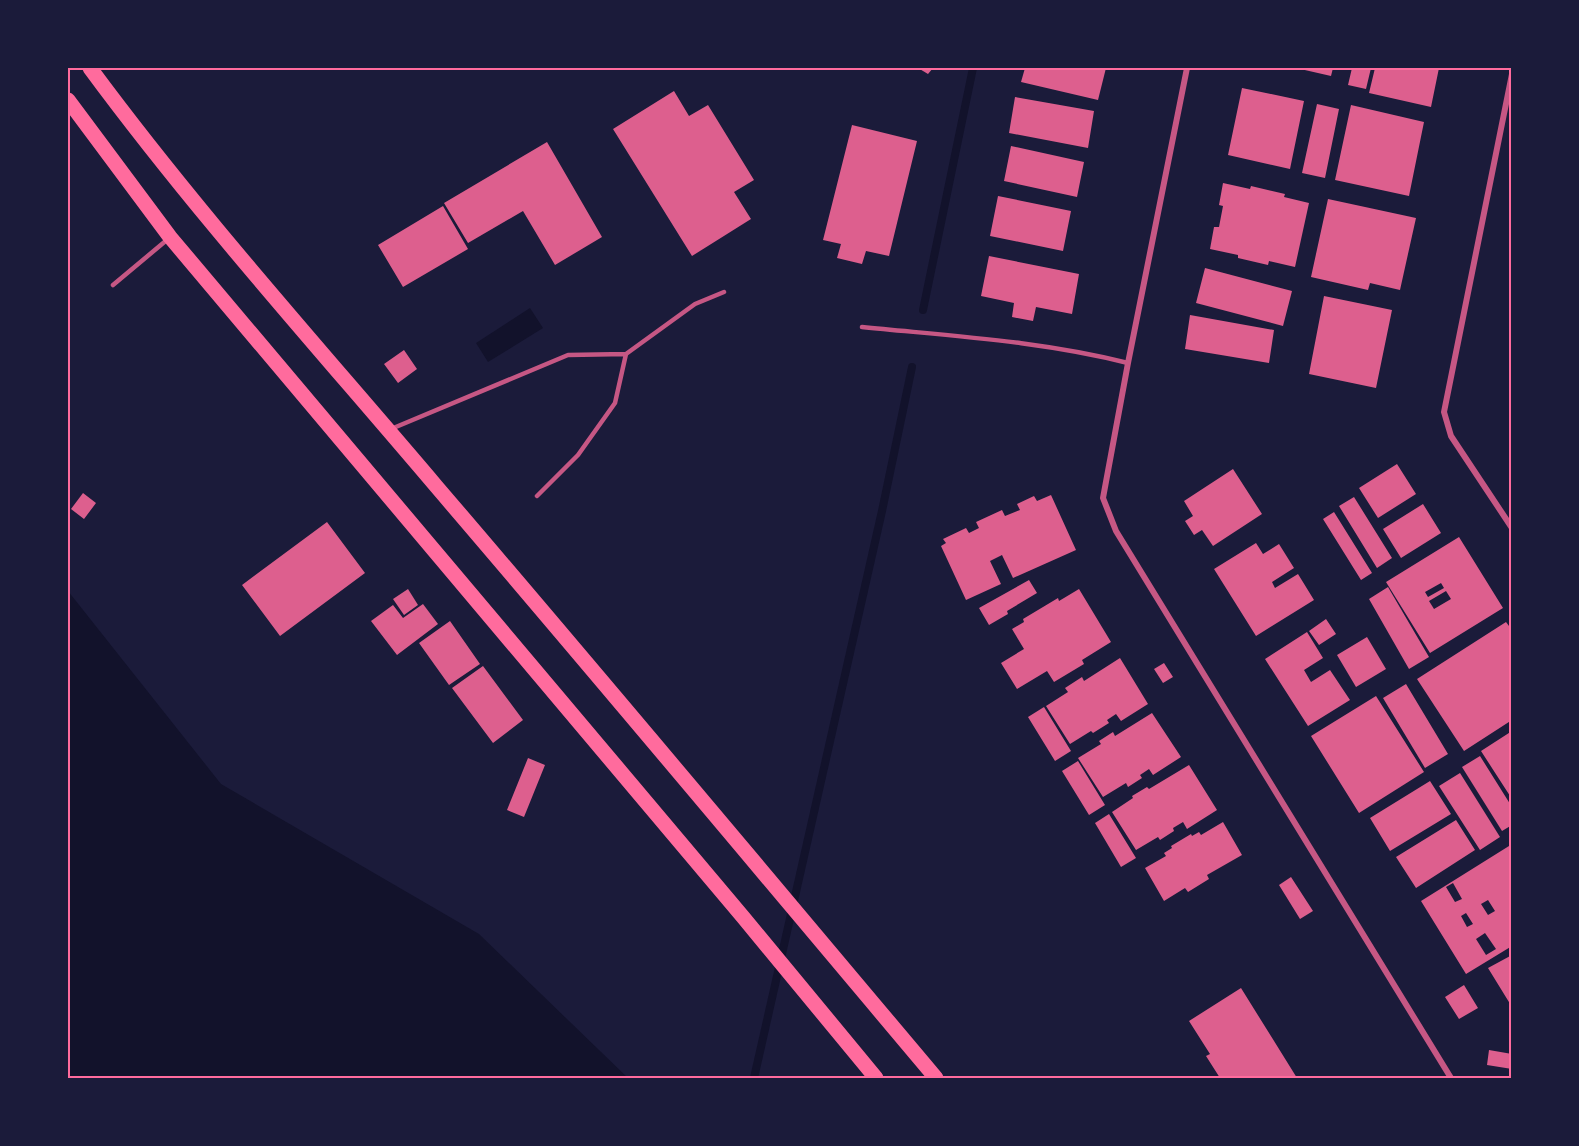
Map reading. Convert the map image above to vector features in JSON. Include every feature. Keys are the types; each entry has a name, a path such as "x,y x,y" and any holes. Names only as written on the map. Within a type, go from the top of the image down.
{"main road":[{"path":"90,68 195,204 389,430 936,1078"},
{"path":"68,100 170,237 876,1078"}],"street":[{"path":"1187,68 1103,498 1116,531 1451,1078"},
{"path":"1511,78 1444,412 1451,436 1512,528"}],"lane":[{"path":"113,285 170,237"},
{"path":"389,430 568,355 626,354 695,304 724,292"},
{"path":"862,327 1056,347 1128,363"},
{"path":"537,496 578,455 615,403 626,354"}],"shaded area":[{"path":"530,308 543,328 488,362 476,343"},
{"path":"68,591 221,784 479,934 628,1078 68,1078"}],"building":[{"path":"918,68 933,68 928,74"},
{"path":"1025,68 1106,68 1098,100 1021,82"},
{"path":"1296,68 1333,68 1331,76"},
{"path":"1352,68 1371,68 1366,89 1348,85"},
{"path":"1375,68 1439,68 1431,107 1369,93"},
{"path":"1242,88 1304,101 1290,169 1228,155"},
{"path":"674,91 689,116 708,105 754,180 734,192 751,219 692,256 613,129"},
{"path":"1015,97 1094,111 1088,148 1009,133"},
{"path":"1317,104 1339,109 1325,178 1302,173"},
{"path":"1351,105 1424,122 1409,196 1335,180"},
{"path":"852,125 917,141 889,256 866,251 862,264 837,258 841,244 823,240"},
{"path":"547,142 602,237 555,265 523,211 468,243 444,203"},
{"path":"1011,146 1084,162 1077,197 1004,181"},
{"path":"1223,183 1250,189 1251,186 1285,194 1284,197 1309,203 1295,267 1269,261 1268,265 1210,249 1214,227 1219,227 1223,206 1219,205"},
{"path":"998,196 1071,211 1063,251 990,236"},
{"path":"1328,199 1416,218 1400,290 1370,283 1368,290 1311,277"},
{"path":"443,206 468,249 403,287 378,245"},
{"path":"989,256 1079,274 1072,314 1036,307 1033,321 1012,317 1014,303 981,296"},
{"path":"1205,268 1292,291 1283,326 1196,303"},
{"path":"1324,296 1392,310 1376,388 1309,374"},
{"path":"1190,315 1274,330 1269,363 1185,349"},
{"path":"404,350 417,369 398,383 384,364"},
{"path":"1397,464 1416,494 1378,518 1359,488"},
{"path":"1233,469 1262,514 1213,546 1202,530 1194,535 1185,521 1193,516 1184,501"},
{"path":"83,493 96,503 84,519 71,509"},
{"path":"1051,495 1076,550 1013,578 1002,555 990,561 1001,584 966,600 941,546 946,543 943,539 966,528 969,533 979,528 976,522 1002,510 1005,516 1020,510 1017,504 1034,496 1037,501"},
{"path":"1354,497 1392,558 1377,568 1339,506"},
{"path":"1423,504 1441,533 1401,558 1383,529"},
{"path":"1334,512 1372,573 1361,580 1323,519"},
{"path":"327,522 365,573 280,636 242,585"},
{"path":"1459,537 1503,608 1430,653 1386,582","holes":["1441,583 1444,588 1428,597 1425,592","1446,591 1451,599 1434,609 1429,601"]},
{"path":"1256,543 1263,554 1279,544 1294,568 1272,582 1275,588 1298,574 1314,600 1256,636 1214,569"},
{"path":"1029,580 1037,593 989,625 979,608"},
{"path":"1388,587 1429,657 1409,669 1369,599"},
{"path":"408,589 418,605 404,615 393,599"},
{"path":"1079,589 1111,642 1082,660 1084,664 1054,682 1047,671 1017,689 1001,663 1024,649 1012,629 1024,622 1023,619 1058,598 1059,601"},
{"path":"423,604 438,624 397,655 371,621 393,605 403,618"},
{"path":"1326,619 1336,634 1319,645 1309,631"},
{"path":"450,621 480,664 449,685 419,643"},
{"path":"1506,622 1512,630 1512,720 1464,751 1417,679"},
{"path":"1307,632 1323,658 1304,670 1311,682 1330,670 1350,700 1308,726 1265,659"},
{"path":"1367,637 1386,669 1356,687 1337,655"},
{"path":"1120,658 1148,704 1121,721 1116,714 1107,720 1109,723 1070,744 1046,706 1068,692 1065,688 1082,677 1084,681"},
{"path":"1164,663 1173,677 1163,683 1154,669"},
{"path":"483,666 523,720 493,743 452,688"},
{"path":"1406,684 1448,754 1425,768 1383,698"},
{"path":"1376,696 1424,772 1359,813 1311,736"},
{"path":"1044,707 1071,751 1055,761 1028,717"},
{"path":"1152,713 1181,757 1153,775 1149,769 1140,775 1142,778 1128,787 1126,783 1103,797 1078,758 1101,744 1099,741 1113,732 1115,736"},
{"path":"1512,731 1512,799 1481,751"},
{"path":"1480,756 1512,807 1512,825 1502,831 1462,767"},
{"path":"528,758 545,765 524,817 507,810"},
{"path":"1078,761 1105,805 1089,815 1062,771"},
{"path":"1189,765 1217,810 1187,829 1183,822 1160,840 1158,837 1136,850 1112,812 1133,798 1132,796 1147,787 1149,789"},
{"path":"1460,773 1500,837 1480,850 1439,786"},
{"path":"1430,781 1451,814 1390,851 1370,818"},
{"path":"1109,814 1136,858 1121,867 1095,823"},
{"path":"1456,820 1475,850 1416,888 1396,857"},
{"path":"1223,822 1242,855 1207,875 1209,879 1188,892 1185,888 1164,901 1145,868 1166,856 1164,853 1172,848 1171,846 1191,834 1192,836 1199,832 1201,835"},
{"path":"1509,846 1512,850 1512,946 1466,974 1421,901","holes":["1453,883 1462,899 1455,902 1446,887","1488,900 1495,911 1488,915 1481,904","1466,913 1473,924 1467,927 1461,916","1485,933 1496,949 1486,955 1476,939"]},
{"path":"1291,877 1313,911 1300,919 1279,885"},
{"path":"1512,955 1512,1007 1488,968"},
{"path":"1464,985 1478,1008 1459,1019 1445,997"},
{"path":"1241,988 1297,1078 1220,1078 1206,1056 1210,1054 1189,1021"},
{"path":"1489,1050 1512,1054 1512,1069 1487,1065"}],"waterway":[{"path":"923,310 973,68"},
{"path":"754,1078 882,511 912,367"}]}
